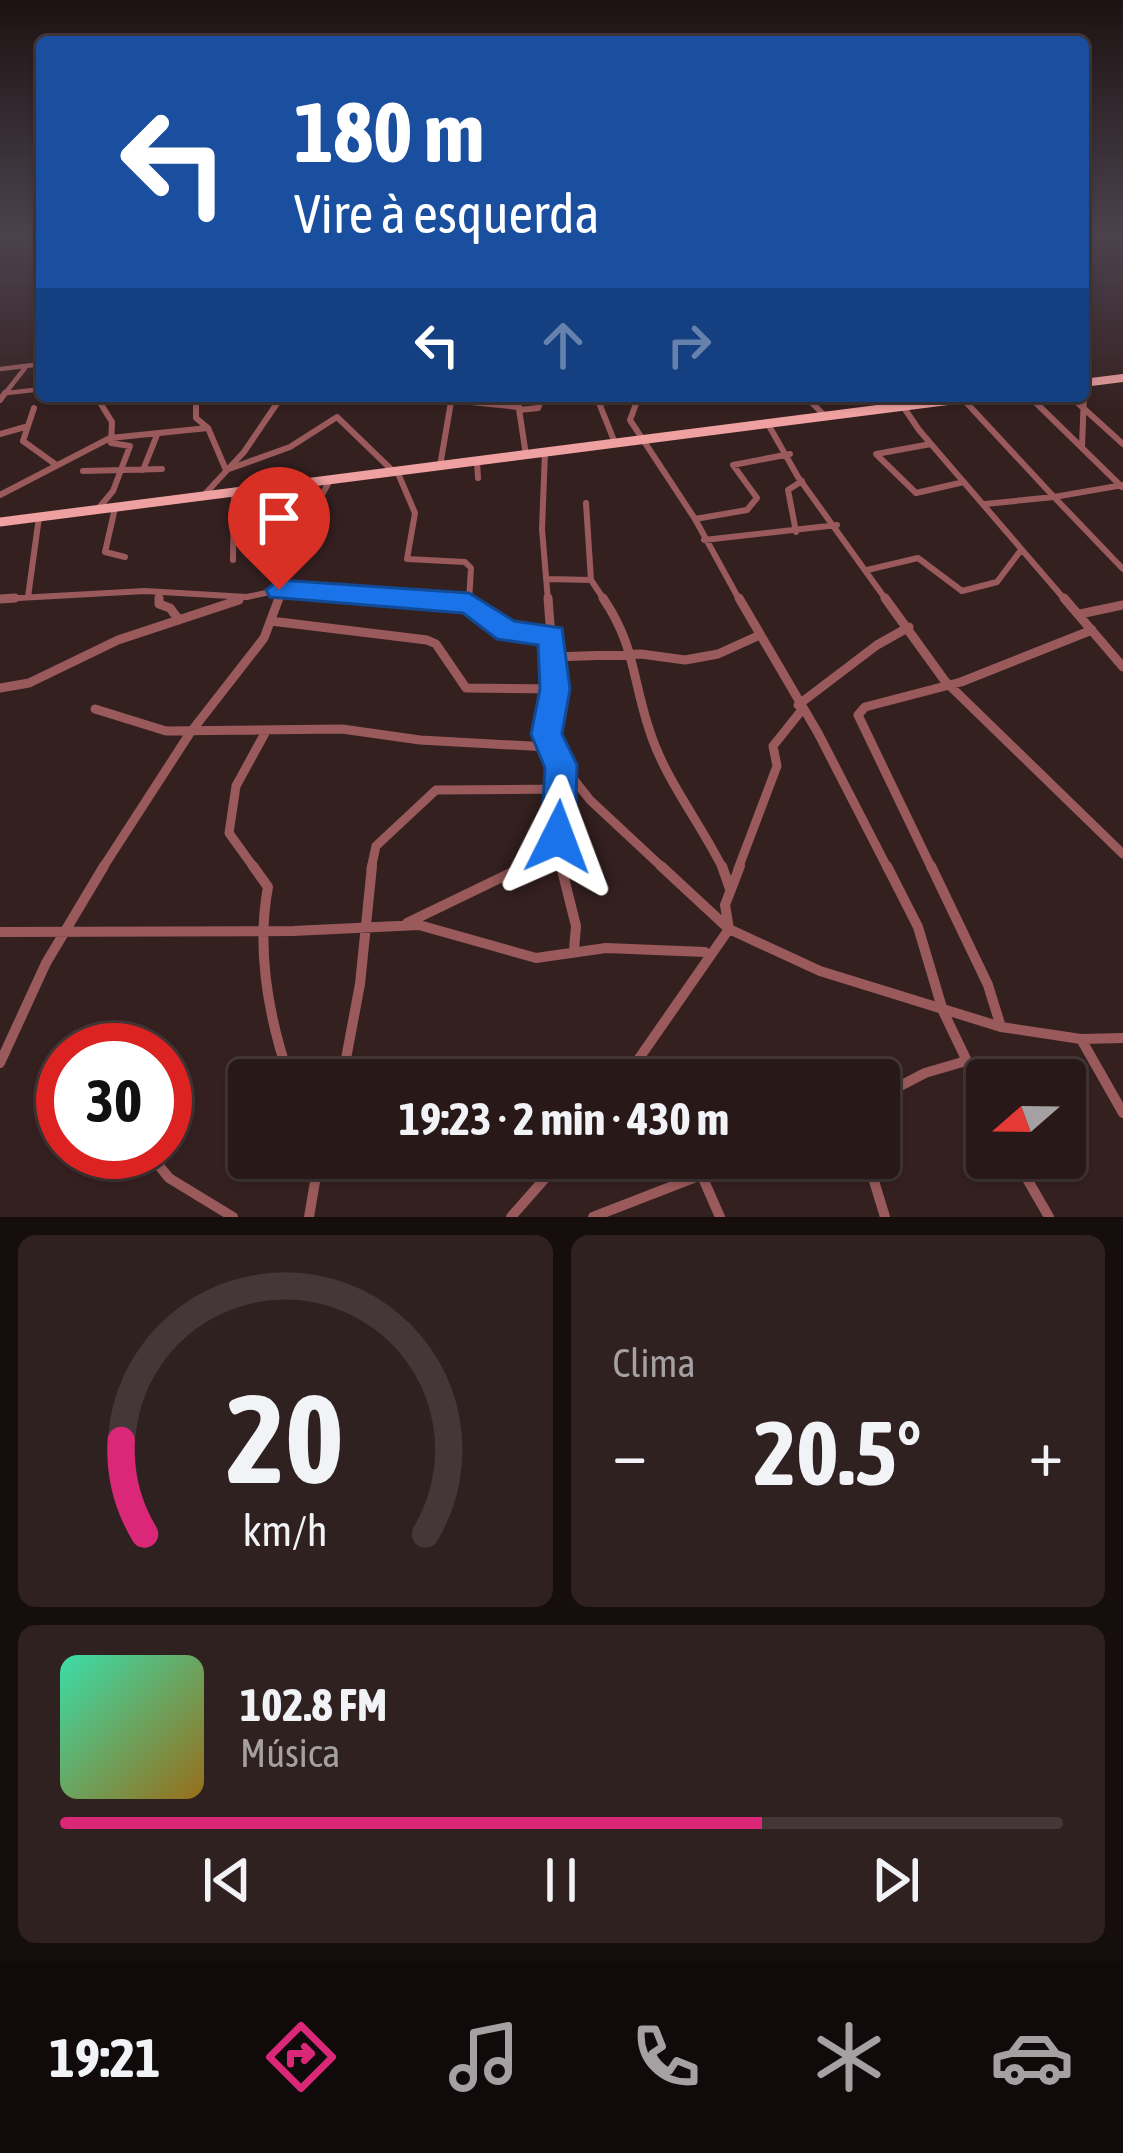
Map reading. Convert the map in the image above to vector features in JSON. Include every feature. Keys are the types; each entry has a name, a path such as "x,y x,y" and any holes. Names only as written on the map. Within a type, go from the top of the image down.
{"main road":[{"path":"1089,382 1123,378"},
{"path":"0,523 937,402"}],"street":[{"path":"0,369 36,365"},
{"path":"3,396 26,367"},
{"path":"3,396 36,389"},
{"path":"98,510 113,491 130,446 112,444 112,422 100,402"},
{"path":"196,402 195,414 208,428 228,470"},
{"path":"202,497 228,470 277,402"},
{"path":"440,466 450,402"},
{"path":"476,402 519,409 538,408 540,402"},
{"path":"518,402 526,455"},
{"path":"606,402 599,403 615,443"},
{"path":"637,402 629,418 695,519 818,733 913,916 943,1011 966,1061 900,1086"},
{"path":"811,402 825,416"},
{"path":"900,402 1123,667"},
{"path":"966,402 1123,569"},
{"path":"1035,402 1122,486"},
{"path":"1078,402 1121,441"},
{"path":"1082,402 1082,448"},
{"path":"34,408 24,445 56,465"},
{"path":"228,470 290,447 337,417 395,472 415,513 407,559 465,562 471,568 469,604"},
{"path":"768,424 802,481 949,685 1123,854"},
{"path":"0,434 27,426"},
{"path":"0,495 110,438 208,428"},
{"path":"143,470 157,435"},
{"path":"932,444 876,454 916,493 964,482"},
{"path":"545,452 542,529 555,689 547,724 548,746 590,800 729,929 820,970 1001,1027 1082,1039 1123,1038"},
{"path":"695,519 747,510 757,498 733,465 790,454"},
{"path":"477,461 478,478"},
{"path":"82,471 162,469"},
{"path":"0,1063 64,932 190,734 243,670 271,621 279,590 330,480"},
{"path":"796,532 788,490 802,481"},
{"path":"983,504 1122,486"},
{"path":"233,560 234,493"},
{"path":"586,503 591,580 620,621 649,731 692,822 721,864 730,891"},
{"path":"115,508 104,552 125,556"},
{"path":"28,597 39,517"},
{"path":"704,540 837,524"},
{"path":"867,570 921,559 962,590 997,582 1022,550"},
{"path":"548,579 591,580"},
{"path":"1,690 29,683 118,640 279,590 469,604 507,631 552,636"},
{"path":"0,599 158,592 247,597"},
{"path":"158,592 159,604 170,608 179,620"},
{"path":"1078,614 1123,605"},
{"path":"271,621 427,640 436,644 466,688 555,689"},
{"path":"729,929 725,905 777,766 773,746 800,708 877,645 909,627"},
{"path":"1001,1027 988,985 899,805 883,761 858,720 859,710 949,685 1092,630"},
{"path":"553,657 632,654 685,661 718,654 760,635"},
{"path":"94,709 190,734 342,728 420,740 548,746"},
{"path":"265,733 236,786 229,833 266,879 260,931 283,1059"},
{"path":"561,765 558,853 576,926 574,950"},
{"path":"345,1059 376,846 436,790 560,789"},
{"path":"405,925 480,885 558,853"},
{"path":"0,932 405,925 536,958 574,950 705,952"},
{"path":"640,1059 705,952 729,929"},
{"path":"1082,1039 1123,1113"},
{"path":"171,1179 233,1217"},
{"path":"310,1217 316,1179"},
{"path":"511,1217 544,1179"},
{"path":"593,1217 694,1179"},
{"path":"703,1179 719,1217"},
{"path":"873,1179 885,1217"},
{"path":"1027,1179 1048,1217"}],"route":[{"path":"279,590 469,604 507,631 552,636 555,689 546,734 561,765 558,837"}]}
